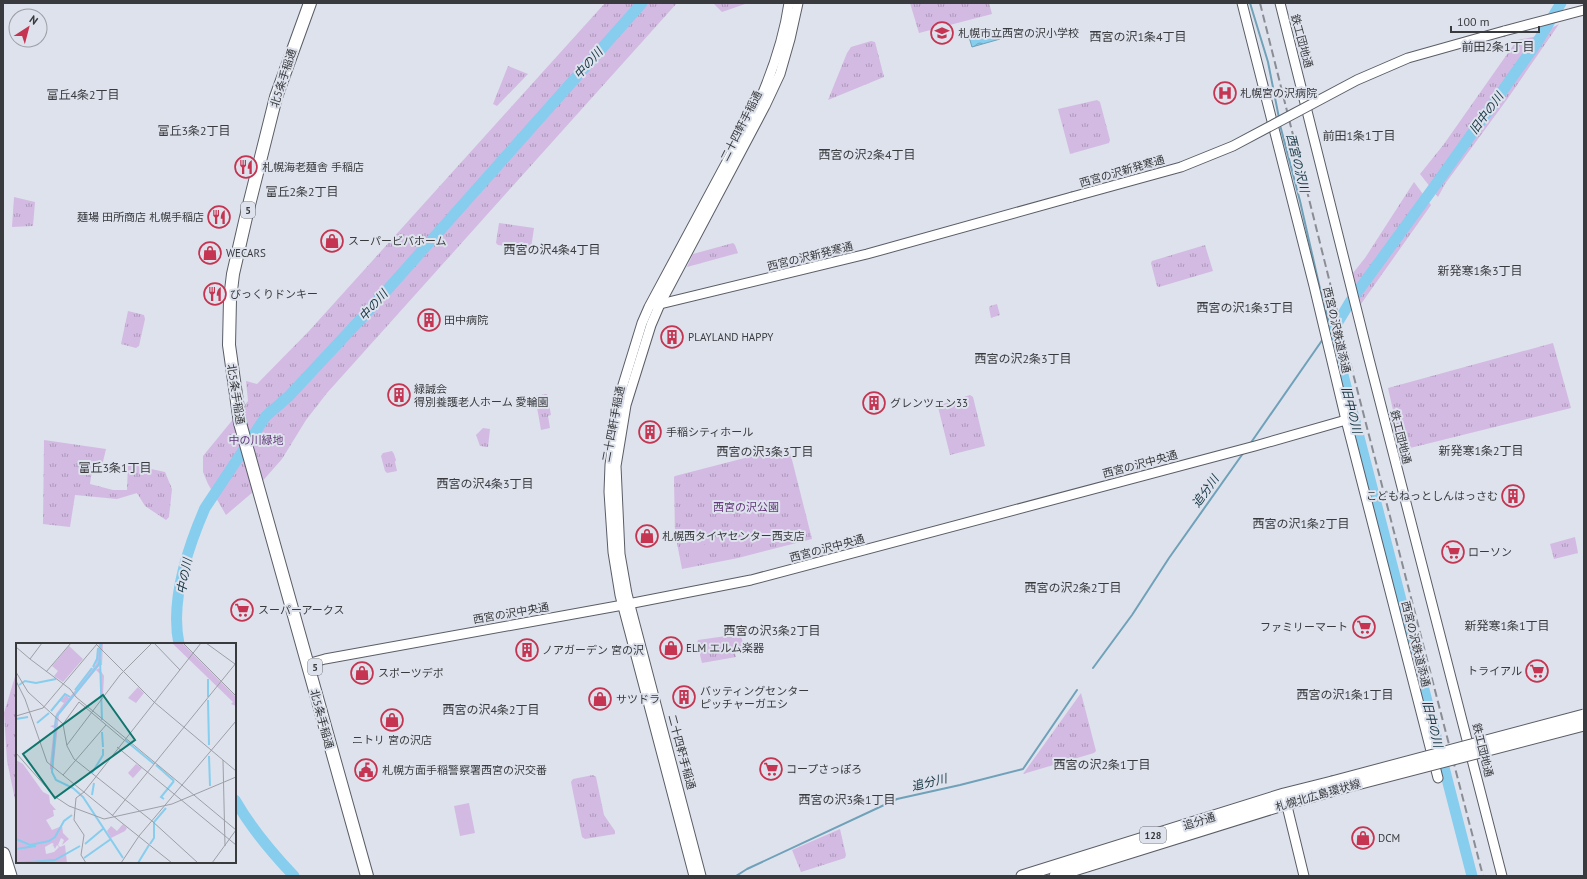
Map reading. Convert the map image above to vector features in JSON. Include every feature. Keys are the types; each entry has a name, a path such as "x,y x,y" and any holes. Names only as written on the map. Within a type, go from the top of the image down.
{"highway":[{"name":"北5条手稲通","path":"310,3 276,97 262,148 233,274 229,338 244,422 367,876"},
{"name":"北5条手稲通","path":"244,422 235,337 240,276 253,215 282,106 317,3"},
{"name":"北5条手稲通","path":"310,664 374,876"},
{"path":"3,854 10,876"}],"main road":[{"name":"札幌北広島環状線","path":"1055,876 1285,799 1584,716"},
{"name":"札幌北広島環状線","path":"1333,786 1584,725"},
{"name":"追分通","path":"1022,876 1285,799"}],"street":[{"name":"二十四軒手稲通","path":"701,876 613,552 609,492 610,465 618,401 642,323 649,307 759,102 774,69 783,36 789,3"},
{"name":"二十四軒手稲通","path":"694,876 627,604 627,594 620,554 616,466 626,405 651,325 660,304 765,106 780,74 798,3"},
{"name":"西宮の沢鉄道添通","path":"1242,3 1346,420 1438,778"},
{"name":"鉄工団地通","path":"1280,3 1357,312 1502,876"},
{"name":"西宮の沢新発寒通","path":"649,307 868,254 1181,166 1233,146 1357,80 1408,58 1584,10"},
{"name":"西宮の沢中央通","path":"310,664 332,658 750,580 1255,446 1346,420"},
{"path":"1285,799 1304,876"}],"green space":[{"name":"中の川緑地","path":"605,3 677,3 327,393 306,420 282,459 253,492 226,515 208,484 203,472 203,456 248,401 246,381 257,384 309,331"},
{"path":"713,3 748,3 722,12"},
{"path":"910,3 989,3 992,14 919,33"},
{"path":"1559,24 1508,98 1445,184 1438,197 1420,174 1444,144 1517,40 1533,37"},
{"path":"871,41 875,42 884,77 828,100 847,53 851,47"},
{"path":"508,66 528,74 497,106 493,104"},
{"path":"1097,100 1100,102 1110,140 1109,143 1070,154 1058,109"},
{"path":"1414,182 1431,205 1361,304 1353,273 1365,258"},
{"path":"14,197 35,202 33,226 12,227"},
{"path":"499,223 534,228 530,250 498,245 496,243"},
{"path":"733,243 738,253 687,267 693,254"},
{"path":"1205,245 1213,271 1159,287 1157,286 1151,263 1152,261"},
{"path":"997,304 1000,315 991,318 989,308 990,306"},
{"path":"128,311 144,315 145,319 139,346 136,348 121,344"},
{"path":"1553,343 1571,408 1402,450 1388,388"},
{"path":"547,394 551,415 548,416 550,428 541,430 535,396"},
{"path":"970,395 973,397 985,446 950,455 938,407"},
{"path":"483,428 490,429 488,447 480,446 476,435"},
{"path":"44,440 106,449 101,470 92,469 90,484 113,490 127,490 128,464 165,472 172,489 169,517 166,520 145,506 137,493 117,499 75,495 70,527 43,524"},
{"name":"西宮の沢公園","path":"787,447 789,448 812,539 738,558 682,569 675,533 674,477"},
{"path":"392,451 396,460 397,471 387,473 385,471 381,456 383,453"},
{"path":"1575,537 1578,553 1554,559 1550,544"},
{"path":"689,542 704,542 704,560 689,560"},
{"path":"740,634 745,648 734,649 736,657 702,663 697,643 698,640"},
{"path":"16,673 16,804 7,761 4,713"},
{"path":"1081,693 1096,751 1094,753 1023,774"},
{"path":"593,775 596,777 604,815 615,831 615,834 585,839 582,837 571,782 573,779"},
{"path":"469,803 475,833 460,836 454,806"},
{"path":"840,829 846,855 845,858 801,872 792,850"}],"water":[{"path":"997,29 1000,39 972,47 969,37"}],"waterway":[{"name":"中の川","path":"179,643 177,610 179,592 182,574 192,540 205,508 266,416 289,396 372,307 642,3"},
{"name":"西宮の沢川","path":"1250,3 1268,62 1279,118"},
{"name":"旧中の川","path":"1472,876 1332,332 1350,302 1538,41 1561,3"},
{"name":"西宮の沢川","path":"1280,125 1300,201 1323,302 1332,332"},
{"name":"追分川","path":"1250,444 1323,339"},
{"name":"追分川","path":"1093,668 1132,615 1169,558 1244,452"},
{"name":"追分川","path":"736,876 747,869 897,799 1023,769 1077,690"},
{"name":"中の川","path":"236,802 262,840 294,876"}],"railway":[{"path":"1260,3 1341,327 1483,876"}],"place":[{"name":"札幌市立西宮の沢小学校","path":"942,33"},
{"name":"札幌宮の沢病院","path":"1225,93"},
{"name":"札幌海老麺舎 手稲店","path":"246,167"},
{"name":"麺場 田所商店 札幌手稲店","path":"219,217"},
{"name":"スーパービバホーム","path":"332,241"},
{"name":"WECARS","path":"210,253"},
{"name":"びっくりドンキー","path":"215,294"},
{"name":"田中病院","path":"429,320"},
{"name":"PLAYLAND HAPPY","path":"672,337"},
{"name":"緑誠会 得別養護老人ホーム 愛輪園","path":"399,395"},
{"name":"グレンツェン33","path":"874,403"},
{"name":"手稲シティホール","path":"650,432"},
{"name":"こどもねっとしんはっさむ","path":"1513,496"},
{"name":"札幌西タイヤセンター西支店","path":"647,536"},
{"name":"ローソン","path":"1453,552"},
{"name":"スーパーアークス","path":"242,610"},
{"name":"ファミリーマート","path":"1364,627"},
{"name":"ELM エルム楽器","path":"671,648"},
{"name":"ノアガーデン 宮の沢","path":"527,650"},
{"name":"トライアル","path":"1537,671"},
{"name":"スポーツデポ","path":"362,673"},
{"name":"バッティングセンター ピッチャーガエシ","path":"684,697"},
{"name":"サツドラ","path":"600,699"},
{"name":"ニトリ 宮の沢店","path":"392,720"},
{"name":"コープさっぽろ","path":"771,769"},
{"name":"札幌方面手稲警察署西宮の沢交番","path":"366,770"},
{"name":"DCM","path":"1363,838"}],"district":[{"name":"西宮の沢1条4丁目","path":"1138,36"},
{"name":"前田2条1丁目","path":"1498,46"},
{"name":"富丘4条2丁目","path":"83,94"},
{"name":"富丘3条2丁目","path":"194,130"},
{"name":"前田1条1丁目","path":"1359,135"},
{"name":"西宮の沢2条4丁目","path":"867,154"},
{"name":"富丘2条2丁目","path":"302,191"},
{"name":"西宮の沢4条4丁目","path":"552,249"},
{"name":"新発寒1条3丁目","path":"1480,270"},
{"name":"西宮の沢1条3丁目","path":"1245,307"},
{"name":"西宮の沢2条3丁目","path":"1023,358"},
{"name":"新発寒1条2丁目","path":"1481,450"},
{"name":"西宮の沢3条3丁目","path":"765,451"},
{"name":"富丘3条1丁目","path":"115,467"},
{"name":"西宮の沢4条3丁目","path":"485,483"},
{"name":"西宮の沢1条2丁目","path":"1301,523"},
{"name":"西宮の沢2条2丁目","path":"1073,587"},
{"name":"新発寒1条1丁目","path":"1507,625"},
{"name":"西宮の沢3条2丁目","path":"772,630"},
{"name":"西宮の沢1条1丁目","path":"1345,694"},
{"name":"西宮の沢4条2丁目","path":"491,709"},
{"name":"西宮の沢2条1丁目","path":"1102,764"},
{"name":"西宮の沢3条1丁目","path":"847,799"}]}
